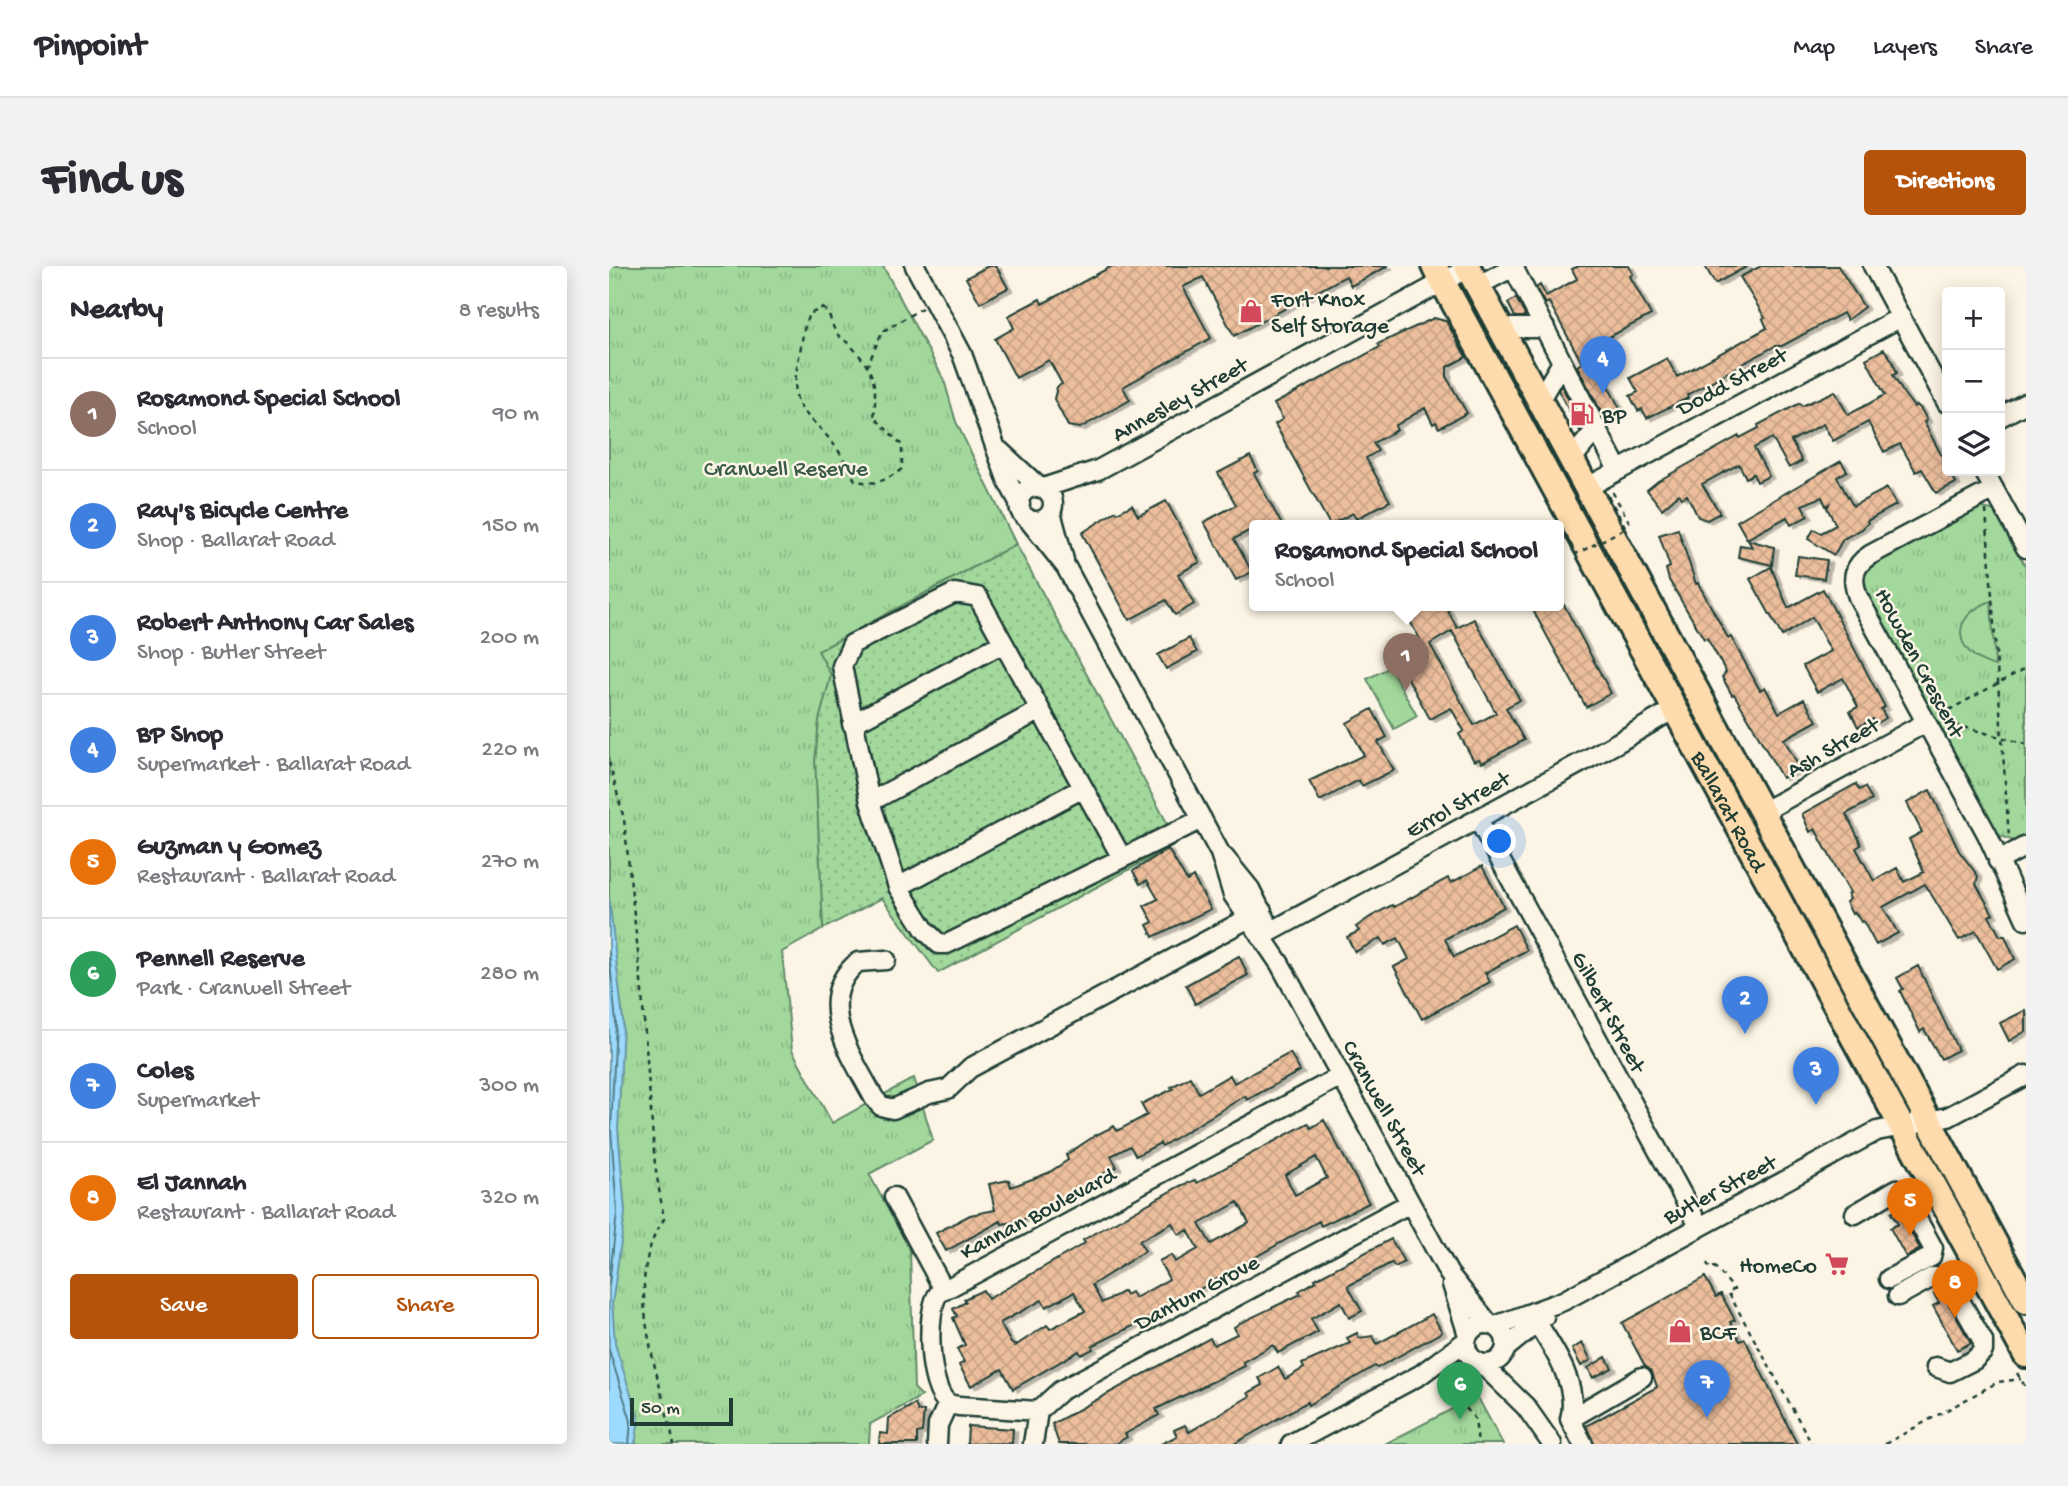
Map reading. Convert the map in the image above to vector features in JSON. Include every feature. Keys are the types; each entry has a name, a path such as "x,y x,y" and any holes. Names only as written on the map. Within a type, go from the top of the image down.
{"highway":[{"name":"Ballarat Road","path":"1471,273 2026,1301"},
{"name":"Ballarat Road","path":"1438,274 1901,1124 2024,1367"}],"street":[{"name":"Cranwell Street","path":"916,266 962,354 1000,451 1008,482 1023,511 1066,567 1220,853 1233,895 1255,915 1449,1274 1492,1325"},
{"path":"1514,266 1618,470"},
{"name":"Annesley Street","path":"1052,509 1098,470 1438,274 1471,273 1514,266"},
{"path":"1873,266 1942,394"},
{"name":"Dodd Street","path":"1586,488 1901,317"},
{"path":"1500,328 1545,328"},
{"path":"1539,401 1562,362"},
{"path":"2005,414 2026,403"},
{"path":"1571,460 1597,428"},
{"name":"Cranwell Street","path":"1000,451 1042,488"},
{"name":"Annesley Street","path":"1042,488 1098,470"},
{"path":"1985,476 1989,495 2026,548"},
{"path":"1042,488 1051,495 1052,509 1037,520 1023,511 1026,491 1042,488"},
{"name":"Howden Crescent","path":"1989,495 1870,555 1857,565 1854,573 1858,597 1998,861 2026,920"},
{"name":"Cranwell Street","path":"1052,509 1066,567"},
{"path":"1122,858 978,597 955,593 852,644 842,666 870,802 898,887 925,930 939,944 947,944 1202,819"},
{"path":"852,724 1003,643"},
{"name":"Errol Street","path":"1266,935 1674,709"},
{"path":"870,802 1040,710"},
{"name":"Ash Street","path":"1762,812 1925,723"},
{"path":"898,887 1083,788"},
{"name":"Gilbert Street","path":"1478,819 1699,1226"},
{"path":"1998,861 2026,846"},
{"path":"886,960 857,962 842,979 837,991 841,1036 876,1101 887,1109 899,1108 919,1097 948,1089 970,1068 1255,915"},
{"name":"Butler Street","path":"1505,1351 1535,1319 1563,1301 1877,1131 1901,1124 1948,1117 2026,1075"},
{"name":"Kannan Boulevard","path":"944,1290 1341,1076"},
{"path":"1855,1214 1897,1189 1902,1192 1933,1248 1931,1257 1889,1279"},
{"path":"894,1197 944,1290 934,1299 931,1316 934,1378 949,1403"},
{"name":"Dantum Grove","path":"1038,1410 1060,1391 1411,1203"},
{"name":"Cranwell Street","path":"1449,1274 1467,1338"},
{"path":"1901,1301 1934,1278 1947,1278 1983,1341 1983,1351 1974,1360 1950,1372 1936,1367"},
{"path":"1535,1319 1569,1383 1573,1410 1570,1419 1583,1444"},
{"name":"Butler Street","path":"1492,1325 1535,1319"},
{"path":"1291,1444 1420,1375 1467,1338 1477,1326 1492,1325 1504,1335 1505,1351 1526,1407"},
{"path":"1467,1338 1468,1353 1526,1407 1552,1444"},
{"path":"1420,1375 1479,1363 1493,1363 1505,1351"},
{"path":"1570,1419 1642,1377"},
{"path":"949,1403 1038,1410 1033,1444"},
{"path":"937,1444 938,1425 949,1403"}],"path":[{"path":"867,367 837,334 826,311 818,309 809,314 793,386 798,405 809,421 837,448 855,480 870,484 884,482 902,469 902,445 874,417 877,388 867,367 882,332 934,302"},
{"path":"1564,531 1576,554 1626,528 1608,496 1613,493 1630,525"},
{"path":"1989,495 1987,513 2009,838"},
{"path":"1925,723 2026,668"},
{"path":"1925,723 1945,722 2026,744"},
{"path":"609,762 624,819 641,981 655,1165 664,1219 653,1235 642,1283 644,1305 674,1444"},
{"path":"1707,1264 1710,1269 1715,1267 1730,1283 1734,1290 1728,1293 1812,1444"},
{"path":"1885,1444 2024,1367"},
{"path":"1447,1385 1475,1419 1478,1444"}],"green space":[{"name":"Cranwell Reserve","path":"609,266 883,266 944,380 956,422 1016,544 818,651 831,675 819,720 815,761 823,929 782,952 792,1050 832,1123 914,1078 933,1140 869,1174 910,1250 914,1388 922,1396 870,1424 869,1444 635,1444 637,1434 615,1344 612,1304 625,1213 618,1129 623,1021 609,898"},
{"path":"1976,506 1996,511 2026,567 2026,837 2016,842 1996,834 1862,590 1864,570"},
{"path":"1016,544 1178,843 938,973 882,898 823,929 815,761 819,720 831,675 818,651"},
{"path":"1991,601 1995,666 1971,653 1961,635 1962,625 1968,616"},
{"path":"1390,667 1417,716 1394,729 1367,679"},
{"path":"1477,1396 1503,1444 1385,1444"}],"water":[{"path":"609,898 623,1021 618,1129 625,1213 612,1304 615,1344 639,1420 635,1444 609,1444"}],"building":[{"path":"988,266 996,266 1008,288 980,303 966,278"},
{"path":"1112,266 1388,266 1351,286 1346,276 1234,336 1203,277 1183,287 1211,338 1123,387 1130,400 1080,428 1068,426 1054,399 1057,387 1062,384 1049,360 1016,378 995,339 1014,328 1008,316 1040,299 1042,304"},
{"path":"1579,266 1629,266 1633,274 1630,276 1651,315 1609,337 1612,344 1591,355 1621,410 1605,419 1577,366 1582,363 1549,302 1545,304 1536,288 1540,285 1546,296 1577,279 1572,269"},
{"path":"1705,266 1748,266 1715,284"},
{"path":"1761,266 1838,266 1864,307 1847,320 1843,313 1782,346 1775,346 1687,395 1688,398 1647,418 1642,409 1638,411 1630,396 1638,392 1630,378 1667,358 1677,377 1767,328 1763,319 1765,318 1740,277"},
{"path":"1516,298 1525,315 1522,317 1515,317 1508,303"},
{"path":"1434,318 1446,321 1466,357 1447,367 1447,378 1467,413 1439,428 1436,422 1433,424 1425,408 1395,426 1397,430 1373,443 1378,451 1366,458 1390,501 1356,519 1353,513 1340,520 1327,520 1275,424 1283,419 1274,404 1380,347 1378,344"},
{"path":"1884,349 1892,360 1897,373 1893,375 1904,394 1914,407 1917,405 1921,409 1927,420 1924,422 1942,456 1942,476 1952,476 1956,483 1936,493 1922,469 1916,472 1900,444 1884,452 1868,422 1833,441 1823,424 1791,441 1802,461 1789,468 1772,438 1754,448 1769,476 1757,482 1753,474 1746,478 1739,464 1702,484 1720,513 1707,520 1698,517 1687,495 1682,498 1679,494 1662,509 1647,490 1658,481 1739,436 1740,438 1759,428 1758,425 1800,403 1802,406 1835,391 1848,415 1885,395 1866,359"},
{"path":"1561,385 1583,427 1580,431 1558,390"},
{"path":"1250,456 1258,471 1254,473 1279,520 1249,520 1249,531 1234,539 1249,566 1249,574 1236,580 1204,522 1236,505 1218,473"},
{"path":"1841,461 1847,471 1837,477 1853,506 1887,488 1896,505 1867,521 1862,529 1843,539 1834,555 1808,539 1814,529 1821,533 1836,525 1827,508 1829,504 1826,506 1822,497 1802,505 1808,516 1791,525 1787,517 1747,539 1737,521"},
{"path":"1166,501 1200,562 1178,574 1194,604 1175,615 1166,600 1129,620 1082,533 1116,511 1117,513 1132,505 1138,516"},
{"path":"1678,529 1696,584 1698,583 1728,638 1731,637 1760,690 1765,687 1779,713 1804,699 1817,721 1784,739 1800,769 1782,778 1722,677 1726,672 1707,638 1704,639 1669,580 1666,569 1670,567 1659,535"},
{"path":"1748,540 1774,547 1772,565 1738,557 1740,545 1752,547"},
{"path":"1798,556 1827,560 1824,579 1795,575"},
{"path":"1771,567 1788,608 1823,589 1885,707 1881,709 1886,718 1876,724 1873,719 1858,727 1850,711 1858,707 1843,678 1817,692 1803,666 1831,651 1812,617 1782,636 1750,579"},
{"path":"1564,605 1611,693 1586,707 1533,611 1564,611"},
{"path":"1416,611 1448,611 1457,628 1474,619 1520,700 1506,708 1524,740 1482,763 1479,759 1474,761 1459,734 1464,731 1451,708 1430,719 1395,655 1421,641 1410,621 1415,618 1413,613","holes":["1452,631 1496,713 1474,725 1430,644"]},
{"path":"1189,638 1197,652 1166,669 1158,655"},
{"path":"1372,709 1387,737 1378,742 1394,770 1362,786 1359,780 1320,801 1309,781 1364,755 1347,723"},
{"path":"1856,784 1859,790 1865,787 1872,800 1846,814 1861,845 1856,848 1874,881 1897,868 1904,882 1924,872 1909,839 1922,832 1907,803 1930,790 1959,851 1978,876 1976,884 1993,914 1989,916 2000,936 2005,936 2015,959 1997,969 1976,931 1959,940 1925,884 1883,907 1898,933 1876,945 1863,921 1861,922 1855,912 1852,914 1846,902 1850,899 1850,893 1815,829 1810,832 1802,814"},
{"path":"1168,849 1187,881 1193,877 1211,909 1153,937 1147,925 1153,922 1144,906 1158,899 1147,880 1140,884 1133,871"},
{"path":"1482,866 1504,907 1445,939 1454,957 1514,925 1527,950 1485,973 1490,982 1422,1019 1394,967 1409,959 1398,938 1385,945 1381,938 1355,952 1347,937 1359,931 1356,927 1370,917 1392,905 1394,907 1448,878 1451,883"},
{"path":"1239,956 1248,975 1195,1004 1186,985"},
{"path":"1918,966 1958,1050 1941,1059 1924,1029 1920,1032 1900,991 1903,989 1897,978"},
{"path":"2026,1010 2026,1031 2009,1041 2000,1023"},
{"path":"1290,1053 1300,1071 1247,1100 1245,1096 1162,1146 1160,1143 1136,1156 1130,1146 1111,1156 1117,1167 1103,1174 1106,1178 1046,1209 1020,1221 1002,1224 1001,1221 946,1251 936,1233 970,1215 995,1210 989,1184 1009,1180 1011,1187 1048,1173 1068,1160 1066,1155 1096,1135 1114,1126 1117,1131 1147,1115 1141,1104 1173,1089 1171,1087 1190,1077 1199,1093 1230,1075 1234,1083"},
{"path":"1324,1120 1369,1203 1321,1226 1319,1221 1147,1319 1092,1346 1093,1349 1081,1355 1079,1351 1013,1389 1002,1369 971,1386 959,1365 964,1362 957,1349 965,1345 953,1318 957,1316 953,1309 966,1302 964,1299 983,1290 988,1299 1085,1243 1083,1240 1180,1186 1195,1180 1197,1183 1308,1123 1311,1128","holes":["1316,1157 1327,1178 1295,1195 1285,1175","1238,1202 1249,1223 1211,1244 1199,1224","1172,1223 1179,1235 1188,1230 1198,1249 1175,1262 1171,1255 1159,1261 1169,1279 1135,1298 1131,1292 1126,1295 1124,1291 1102,1303 1092,1285 1145,1251 1139,1241","1074,1292 1085,1311 1050,1329 1047,1325 1015,1346 1011,1343 1000,1323 1042,1300 1046,1307"]},
{"path":"1898,1209 1920,1249 1906,1257 1890,1228 1898,1224 1891,1213"},
{"path":"1391,1239 1404,1262 1395,1267 1392,1263 1389,1264 1348,1286 1362,1311 1349,1318 1341,1302 1311,1319 1318,1332 1278,1353 1273,1345 1243,1362 1245,1366 1156,1409 1159,1415 1125,1434 1127,1437 1115,1444 1059,1444 1052,1424 1210,1338 1214,1345 1237,1334 1234,1327 1240,1323 1301,1294 1299,1291 1316,1281 1315,1279"},
{"path":"1705,1277 1716,1297 1721,1294 1735,1320 1730,1322 1740,1341 1745,1339 1797,1444 1594,1444 1586,1426 1657,1387 1652,1372 1645,1366 1622,1323"},
{"path":"1941,1290 1971,1343 1957,1350 1933,1306 1939,1303 1934,1294"},
{"path":"1432,1314 1442,1332 1377,1368 1375,1366 1308,1405 1307,1402 1234,1444 1161,1444 1177,1436 1174,1430 1185,1425 1189,1432 1250,1396 1248,1393 1263,1385 1259,1378 1278,1367 1285,1379 1304,1368 1302,1364 1350,1343 1347,1338 1357,1333 1359,1338 1373,1336 1377,1344"},
{"path":"1582,1343 1591,1360 1581,1366 1572,1349"},
{"path":"1606,1357 1612,1368 1593,1378 1588,1368"},
{"path":"915,1404 918,1411 924,1411 922,1432 917,1433 917,1444 879,1444 880,1433 888,1434 889,1418"},
{"path":"968,1426 1013,1429 1012,1443 967,1444"}],"place":[{"name":"Fort Knox Self Storage","path":"1251,311"},
{"name":"BP Shop","path":"1603,394"},
{"name":"BP","path":"1582,414"},
{"name":"Rosamond Special School","path":"1406,691"},
{"name":"Ray's Bicycle Centre","path":"1745,1034"},
{"name":"Robert Anthony Car Sales","path":"1816,1105"},
{"name":"Guzman y Gomez","path":"1910,1236"},
{"name":"HomeCo","path":"1837,1264"},
{"name":"El Jannah","path":"1955,1318"},
{"name":"BCF","path":"1680,1331"},
{"name":"Coles","path":"1707,1418"},
{"name":"Pennell Reserve","path":"1460,1420"}]}
